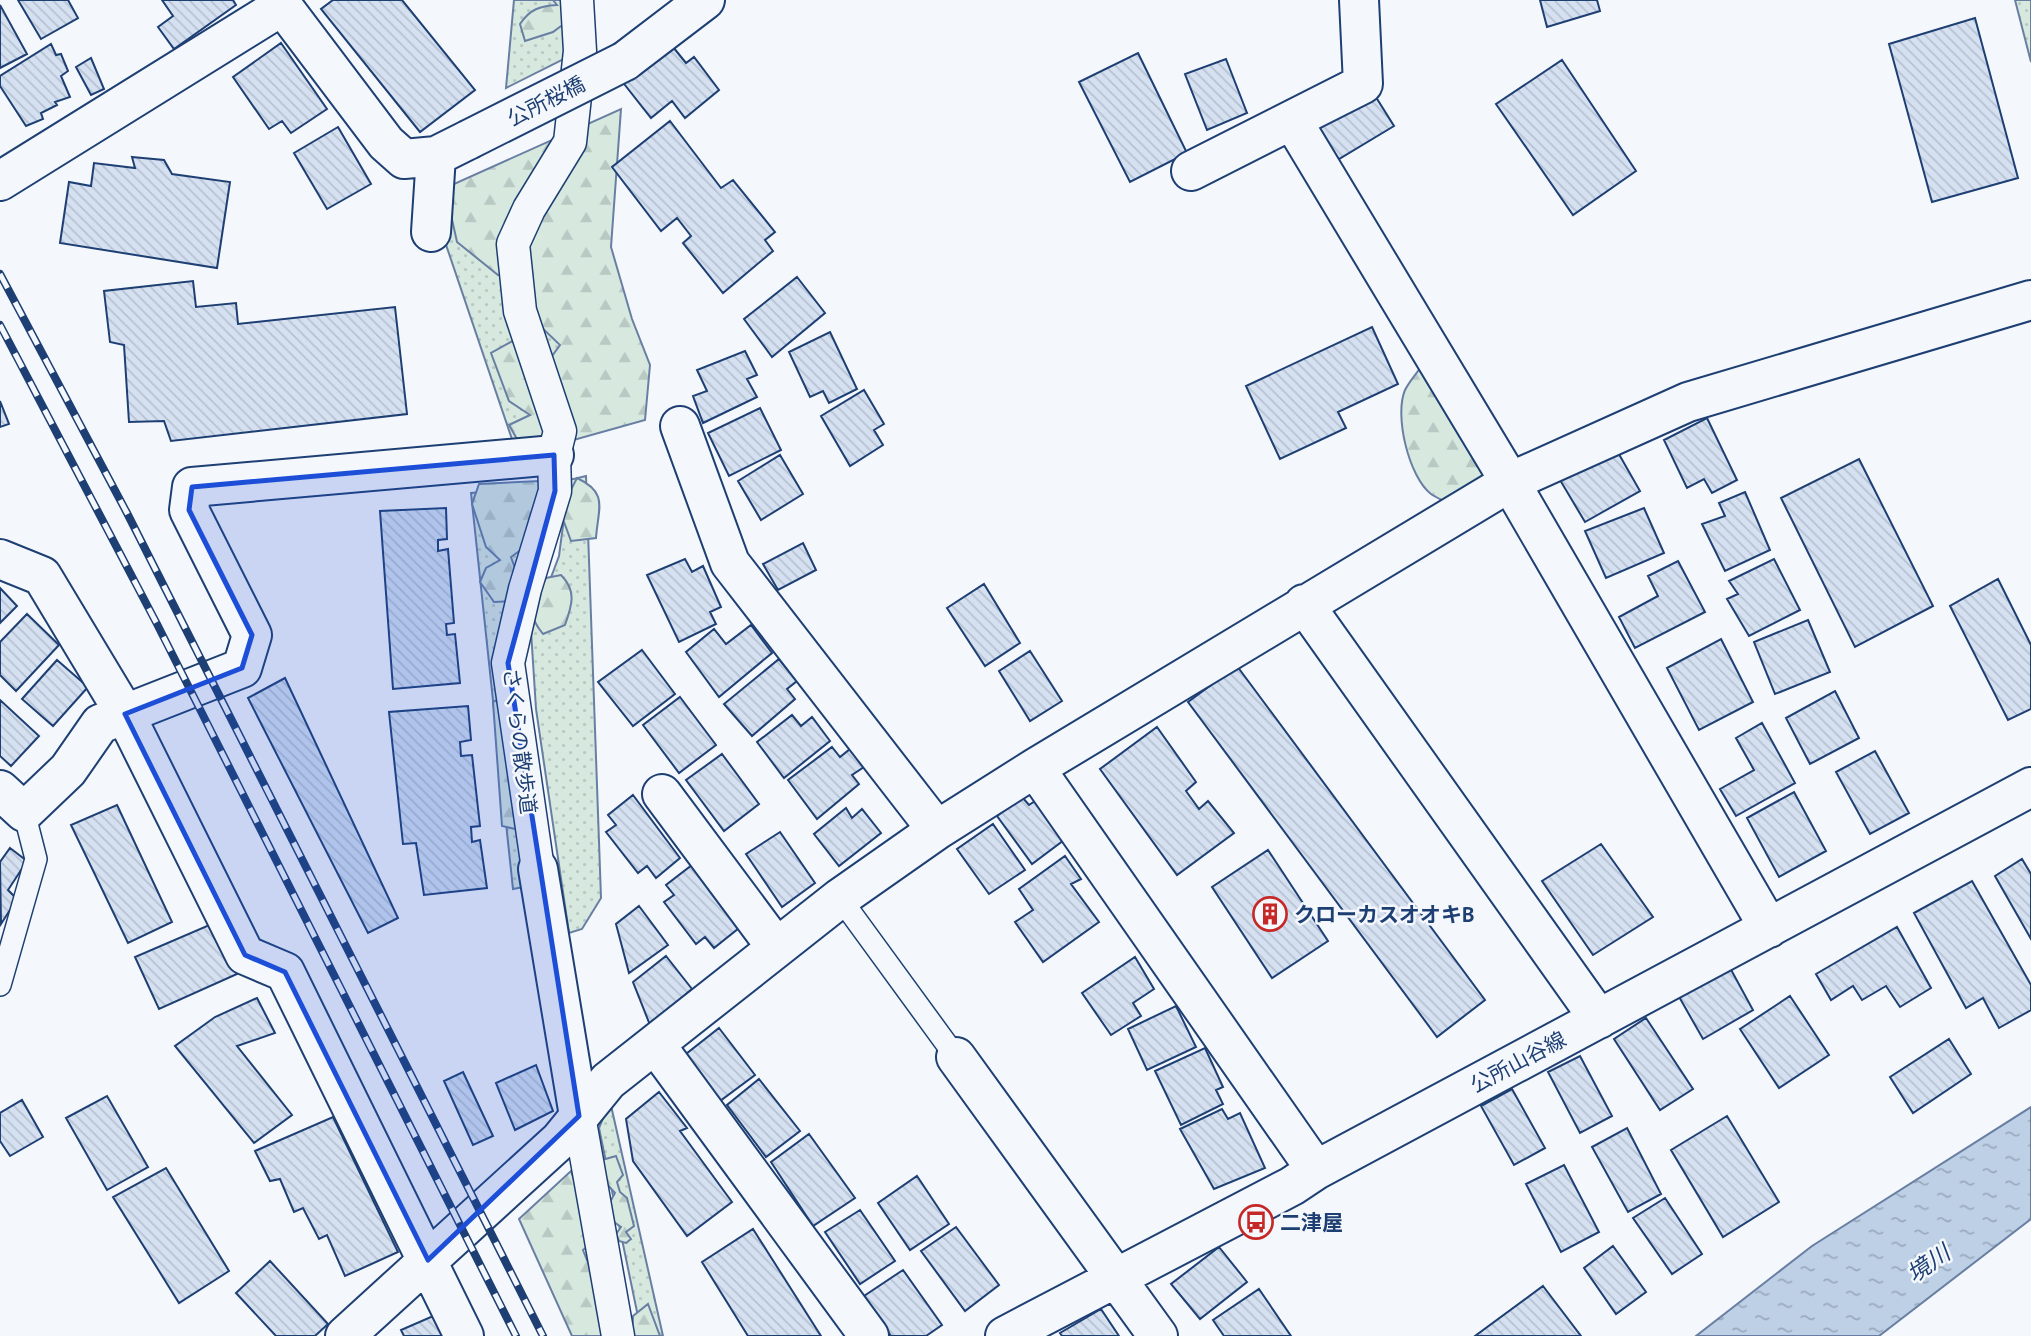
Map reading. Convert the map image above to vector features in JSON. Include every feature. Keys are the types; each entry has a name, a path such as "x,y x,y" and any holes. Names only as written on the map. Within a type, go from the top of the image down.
{"street":[{"name":"さくらの散歩道","path":"577,0 580,51 570,142 529,209 513,244 520,311 560,431 554,456 555,491 525,589 508,663 538,869 618,1336"},
{"name":"公所桜橋","path":"452,148 625,61 705,0"},
{"path":"1191,171 1363,84 1359,0"},
{"path":"13,173 280,3 386,143 404,159 452,148 430,232"},
{"path":"1292,120 1510,482 1769,928"},
{"path":"345,1336 560,1140 608,1081 840,898 937,830 1034,768 1510,482 1688,402 2031,300"},
{"path":"680,426 730,563 937,830"},
{"path":"12,801 68,770 100,724 242,668 252,635 189,510 192,486 504,450 554,456"},
{"path":"0,559 41,576 125,714 245,955 285,972 464,1336"},
{"path":"1304,604 1599,1019"},
{"path":"1034,768 1316,1170"},
{"name":"公所山谷線","path":"1005,1336 1292,1186 1316,1170 2031,787"},
{"path":"662,794 776,947"},
{"path":"655,1044 869,1336"},
{"path":"956,1057 1158,1336"}],"lane":[{"path":"0,985 36,859 12,801"},
{"path":"840,898 956,1057"}],"highlighted area":[{"path":"554,455 555,491 508,663 579,1116 428,1260 285,972 245,955 125,714 242,668 252,635 189,510 192,487"}],"green space":[{"path":"514,0 569,0 570,56 506,88"},
{"path":"553,0 569,0 569,20 553,32 525,41 520,24 536,9 557,5"},
{"path":"2015,0 2031,0 2031,62"},
{"path":"621,109 611,247 632,319 650,365 645,420 545,448 521,446 509,425 530,415 509,401 491,353 516,339 552,356 560,345 535,321 535,297 529,279 498,275 457,242 445,188"},
{"path":"445,188 539,270 569,334 545,448 516,451 442,233"},
{"path":"1421,367 1486,478 1446,502 1423,486 1410,460 1403,430 1401,415 1405,390"},
{"path":"586,476 601,898 582,929 569,933 536,709 531,631 559,556 569,480"},
{"path":"577,478 594,489 598,496 599,510 596,538 571,541 560,511"},
{"path":"540,481 541,505 529,544 511,557 518,577 515,601 494,602 480,582 486,568 500,560 486,547 472,504 479,484"},
{"path":"535,489 531,518 512,576 529,886 513,889 471,493"},
{"path":"561,575 571,593 570,611 565,625 543,634 533,618 532,606 546,578"},
{"path":"499,699 524,824 515,829 502,826 493,702"},
{"path":"610,1101 663,1336 642,1336 599,1128"},
{"path":"616,1156 623,1175 617,1182 620,1192 627,1198 634,1226 626,1232 631,1239 626,1243 619,1241 616,1234 621,1227 614,1222 610,1202 615,1193 606,1183 602,1160"},
{"path":"571,1171 594,1241 583,1250 589,1265 598,1274 608,1330 602,1336 572,1336 519,1219"},
{"path":"648,1304 660,1336 632,1336 633,1316"}],"water":[{"name":"境川","path":"2031,1107 2031,1219 1879,1336 1696,1336 1812,1246"}],"building":[{"path":"18,0 68,0 78,18 41,39"},
{"path":"162,0 233,0 236,5 174,49 158,27 173,16"},
{"path":"333,0 402,0 475,90 420,132 321,9"},
{"path":"1540,0 1597,0 1600,11 1547,27"},
{"path":"0,5 27,54 0,68"},
{"path":"1975,18 2018,178 1932,202 1889,44"},
{"path":"669,42 686,63 694,57 719,90 685,118 672,101 651,118 621,80"},
{"path":"281,43 327,109 291,133 282,121 269,129 233,77"},
{"path":"51,44 56,55 61,54 68,71 61,76 70,97 55,102 57,105 41,113 43,119 26,126 0,86 0,76"},
{"path":"1138,53 1187,153 1130,182 1079,82"},
{"path":"91,58 104,89 91,95 76,67"},
{"path":"1226,59 1247,113 1207,130 1185,74"},
{"path":"1562,60 1636,171 1573,215 1496,104"},
{"path":"1374,94 1394,126 1334,162 1316,127"},
{"path":"670,121 721,188 733,180 775,232 765,240 773,251 723,293 683,243 691,236 677,218 661,231 612,167"},
{"path":"338,127 371,184 327,209 294,153"},
{"path":"132,157 164,160 172,174 230,182 217,268 60,243 69,182 91,186 94,163 135,168"},
{"path":"797,277 825,313 772,357 744,319"},
{"path":"193,281 196,307 236,303 238,324 395,307 407,414 171,441 164,421 129,422 124,345 110,342 104,291"},
{"path":"1372,327 1398,384 1338,412 1346,428 1280,459 1246,386"},
{"path":"830,332 857,389 829,403 823,391 810,397 789,352"},
{"path":"745,351 757,375 747,379 757,397 703,423 693,396 707,391 697,370"},
{"path":"864,390 884,424 874,430 883,445 850,466 821,416"},
{"path":"0,401 9,424 0,427"},
{"path":"760,408 781,450 729,476 708,433"},
{"path":"1707,418 1737,480 1712,493 1704,479 1687,488 1664,440"},
{"path":"1616,449 1640,491 1585,522 1560,480"},
{"path":"780,455 803,494 761,520 738,481"},
{"path":"1859,459 1933,606 1855,647 1781,498"},
{"path":"1745,492 1770,550 1725,571 1702,524 1725,516 1719,503"},
{"path":"446,508 447,539 438,540 438,551 448,549 454,623 446,624 447,635 455,634 460,683 393,689 380,511"},
{"path":"1644,508 1664,553 1606,578 1585,531"},
{"path":"803,543 816,570 778,590 763,564"},
{"path":"685,559 692,572 703,566 721,607 710,612 716,624 679,642 647,575"},
{"path":"1774,559 1800,610 1749,636 1727,599 1738,594 1729,581"},
{"path":"1678,561 1705,612 1635,648 1619,617 1658,596 1648,576"},
{"path":"1998,579 2031,645 2031,709 2008,720 1950,606"},
{"path":"984,584 1020,643 985,666 947,608"},
{"path":"0,588 17,606 0,623"},
{"path":"27,614 59,645 16,691 0,675 0,642"},
{"path":"1808,620 1830,672 1775,694 1754,642"},
{"path":"751,625 772,653 719,697 686,652 714,629 726,644"},
{"path":"1721,639 1753,702 1699,730 1667,668"},
{"path":"642,650 675,694 633,726 598,682"},
{"path":"1030,651 1062,701 1030,721 999,671"},
{"path":"779,659 797,681 787,689 795,699 752,736 724,704"},
{"path":"57,660 88,687 53,726 22,699"},
{"path":"1237,666 1485,1000 1437,1037 1188,702"},
{"path":"285,678 398,918 368,933 248,698"},
{"path":"1835,691 1859,738 1810,764 1786,718"},
{"path":"680,697 716,745 679,773 643,725"},
{"path":"0,700 39,736 11,766 0,756"},
{"path":"468,706 471,740 460,742 461,756 472,755 480,826 471,827 472,842 480,840 487,888 424,895 416,843 403,844 389,712"},
{"path":"792,715 801,726 812,717 830,741 784,778 757,742"},
{"path":"1762,723 1795,783 1736,816 1720,789 1754,770 1736,738"},
{"path":"1157,727 1196,782 1186,791 1199,809 1208,801 1234,833 1177,875 1100,769"},
{"path":"832,747 840,757 850,749 864,767 852,775 859,784 817,819 788,780"},
{"path":"1875,751 1909,813 1870,834 1836,772"},
{"path":"722,754 759,804 724,831 686,780"},
{"path":"1794,792 1826,851 1779,877 1747,818"},
{"path":"633,795 680,858 656,878 647,866 638,873 606,832 616,825 608,815"},
{"path":"1022,797 1029,805 1035,801 1064,840 1032,864 997,816"},
{"path":"117,805 172,922 128,943 71,825"},
{"path":"846,808 852,818 862,809 881,833 839,866 814,834"},
{"path":"993,824 1025,870 989,894 957,849"},
{"path":"780,832 815,883 782,907 746,854"},
{"path":"1601,844 1653,917 1593,955 1542,881"},
{"path":"10,848 27,861 8,890 17,899 1,924 0,862"},
{"name":"クローカスオオキB","path":"1268,850 1328,941 1272,978 1212,887"},
{"path":"1065,856 1081,879 1071,884 1099,922 1043,962 1015,922 1033,910 1019,889"},
{"path":"2022,859 2031,874 2031,939 1995,876"},
{"path":"692,865 739,928 714,948 705,937 696,944 664,902 674,895 666,885"},
{"path":"1972,881 2031,985 2031,1010 1999,1028 1983,998 1966,1008 1914,913"},
{"path":"639,906 668,945 629,973 616,924"},
{"path":"214,923 237,974 159,1009 135,957"},
{"path":"1897,927 1931,988 1900,1007 1886,986 1862,1000 1853,986 1831,1000 1816,974"},
{"path":"666,956 692,989 650,1025 633,982"},
{"path":"1135,957 1154,989 1133,1003 1141,1016 1111,1035 1082,993"},
{"path":"1729,966 1753,1010 1703,1039 1678,995"},
{"path":"1790,996 1829,1055 1779,1088 1740,1029"},
{"path":"257,998 275,1033 237,1046 292,1115 254,1143 175,1046 215,1017"},
{"path":"1176,1006 1196,1047 1147,1070 1128,1029"},
{"path":"1646,1018 1693,1089 1660,1110 1614,1039"},
{"path":"719,1028 755,1075 720,1101 686,1054"},
{"path":"1949,1039 1971,1074 1913,1113 1890,1077"},
{"path":"1205,1048 1223,1087 1216,1090 1223,1104 1181,1125 1155,1071"},
{"path":"1580,1056 1612,1116 1580,1133 1548,1072"},
{"path":"536,1065 553,1111 515,1130 496,1083"},
{"path":"463,1072 493,1136 473,1145 444,1081"},
{"path":"759,1079 800,1131 766,1157 727,1105"},
{"path":"1512,1089 1545,1148 1514,1165 1481,1106"},
{"path":"659,1092 687,1128 680,1131 732,1202 687,1236 633,1161 626,1119"},
{"path":"107,1096 148,1167 107,1190 66,1118"},
{"path":"22,1100 43,1137 10,1156 0,1141 0,1113"},
{"path":"1222,1109 1228,1119 1240,1113 1265,1168 1214,1189 1180,1129"},
{"path":"1727,1116 1779,1202 1723,1237 1671,1150"},
{"path":"333,1117 398,1252 345,1276 327,1235 319,1239 303,1208 294,1212 280,1179 270,1181 255,1151"},
{"path":"1627,1128 1661,1194 1628,1212 1592,1147"},
{"path":"809,1134 855,1198 813,1226 771,1162"},
{"path":"1564,1165 1599,1232 1561,1252 1526,1184"},
{"path":"166,1168 229,1271 179,1303 113,1197"},
{"path":"917,1176 949,1224 910,1250 878,1203"},
{"path":"1665,1198 1702,1254 1672,1274 1633,1218"},
{"path":"860,1210 895,1261 860,1284 825,1232"},
{"path":"956,1227 999,1285 965,1311 921,1251"},
{"path":"753,1229 821,1336 748,1336 702,1262"},
{"path":"1613,1246 1646,1292 1616,1314 1584,1268"},
{"path":"1219,1247 1247,1282 1200,1319 1171,1284"},
{"path":"270,1261 328,1324 315,1336 276,1336 236,1293"},
{"path":"903,1270 942,1325 926,1336 891,1336 864,1296"},
{"path":"1543,1286 1581,1336 1475,1336"},
{"path":"1259,1289 1291,1336 1224,1336 1213,1320"},
{"path":"1101,1309 1119,1336 1062,1336 1060,1333"},
{"path":"440,1313 451,1336 404,1336 401,1330"}],"railway":[{"path":"0,274 127,513 543,1336"},
{"path":"0,325 157,624 516,1336"}],"place":[{"name":"クローカスオオキB","path":"1270,914"},
{"name":"二津屋","path":"1256,1222"}]}
